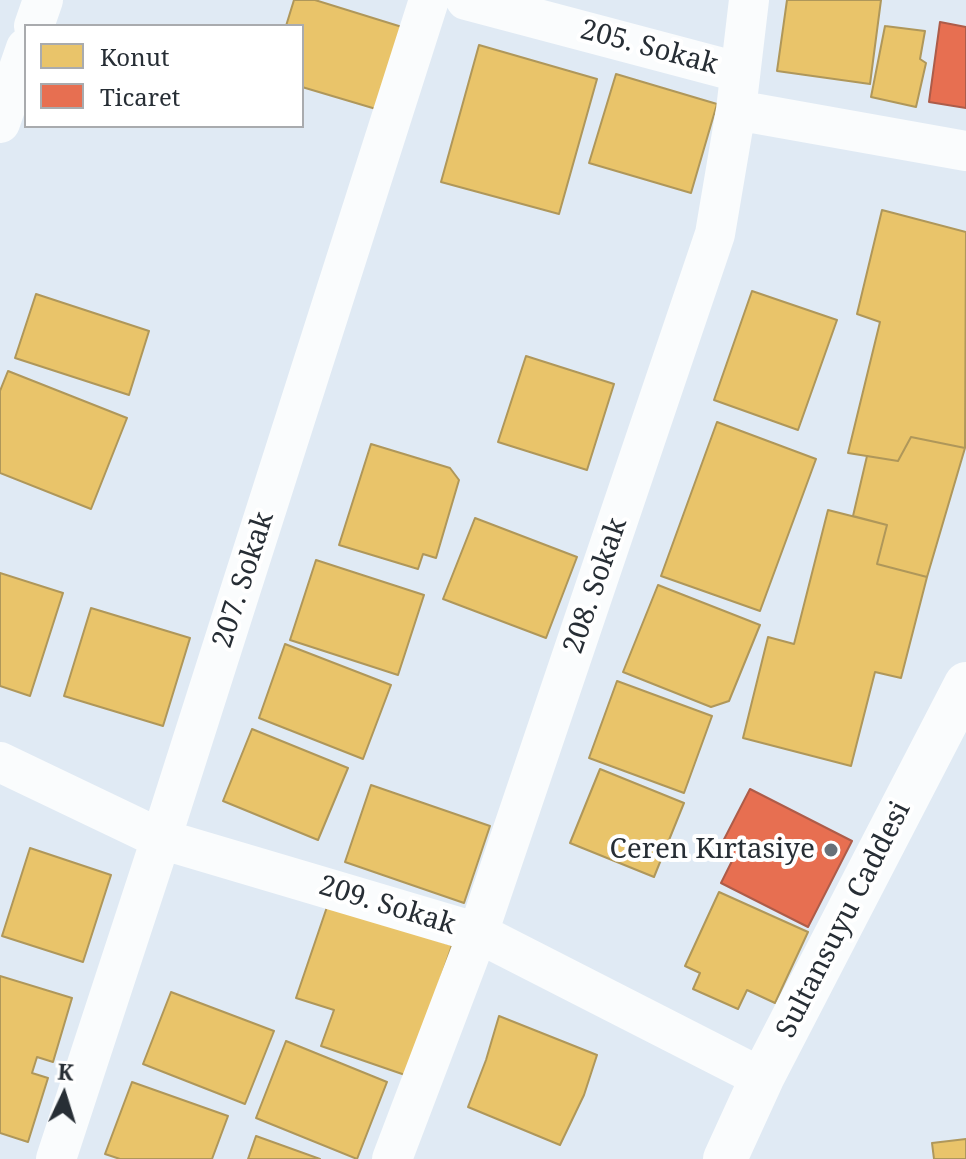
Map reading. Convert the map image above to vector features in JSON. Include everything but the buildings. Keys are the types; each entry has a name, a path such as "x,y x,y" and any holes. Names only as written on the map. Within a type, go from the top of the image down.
{"street":[{"path":"35,24 43,0"},
{"name":"207. Sokak","path":"56,1159 429,0"},
{"name":"205. Sokak","path":"466,0 737,91 966,151"},
{"name":"208. Sokak","path":"392,1159 478,933 715,234 749,0"},
{"path":"0,123 24,54"},
{"name":"Sultansuyu Caddesi","path":"725,1159 762,1078 966,684"},
{"name":"209. Sokak","path":"0,762 161,839 478,933 762,1078"}],"place":[{"name":"Ceren Kırtasiye","path":"831,850"}]}
